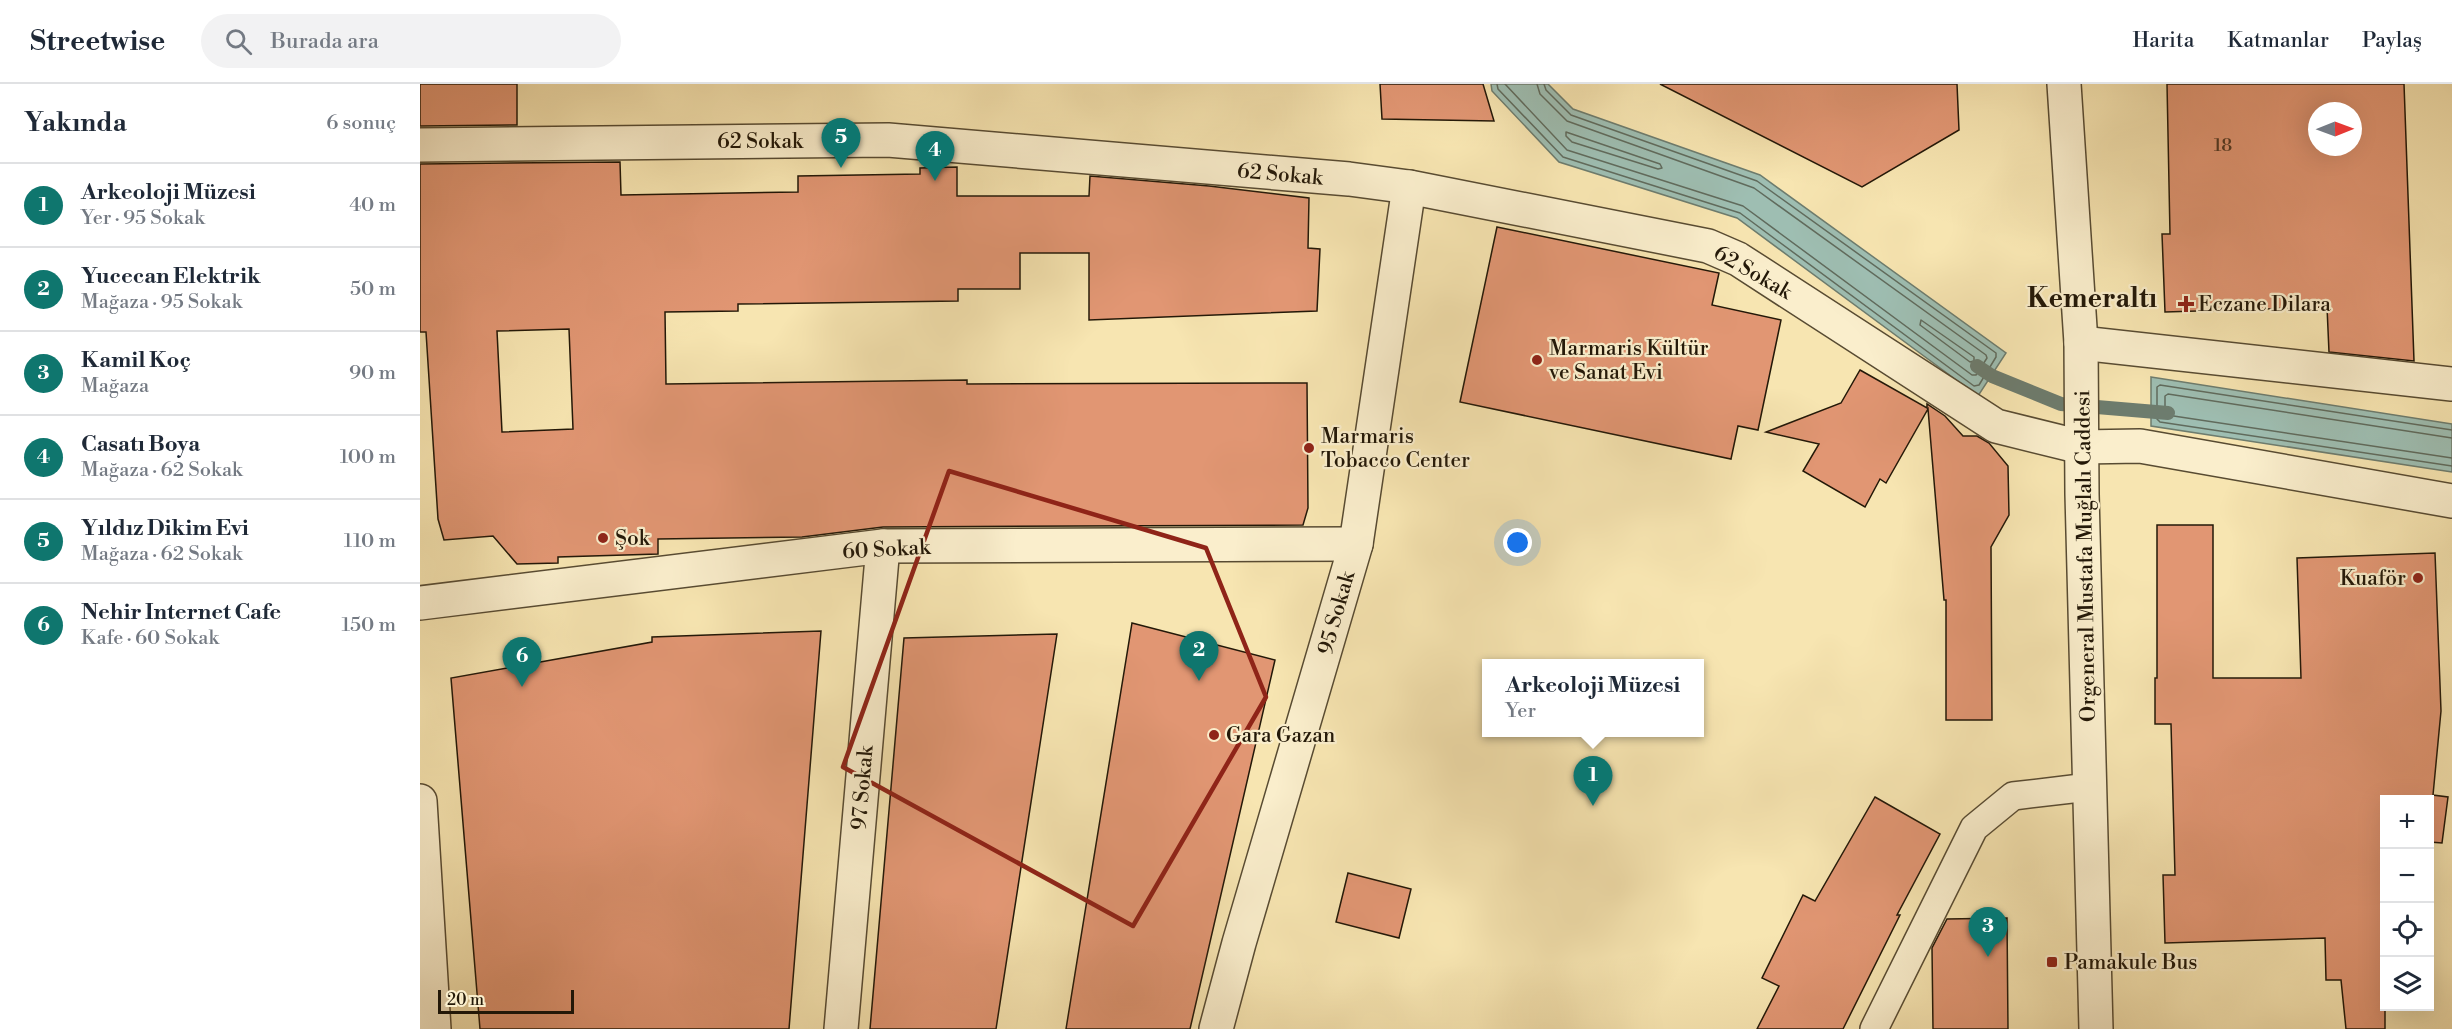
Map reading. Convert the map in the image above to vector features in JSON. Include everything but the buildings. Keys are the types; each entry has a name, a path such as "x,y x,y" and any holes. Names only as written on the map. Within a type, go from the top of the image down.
{"street":[{"name":"Orgeneral Mustafa Muğlalı Caddesi","path":"2064,84 2081,359 2081,441 2096,1029"},
{"name":"62 Sokak","path":"420,145 888,140 1409,187 1708,246 1738,259 1995,426 2081,441 2140,446 2452,501"},
{"name":"95 Sokak","path":"1216,1029 1356,544 1409,187"},
{"path":"2081,359 2452,384"},
{"name":"60 Sokak","path":"420,603 882,546 1356,544"},
{"name":"97 Sokak","path":"841,1029 882,546"},
{"path":"420,801 434,1029"}],"lane":[{"path":"1874,1029 1974,828 2013,796 2089,787"}],"highlighted area":[{"path":"949,471 1206,548 1266,697 1133,926 843,767"}],"water":[{"path":"1491,84 1548,84 1573,109 1760,175 2006,353 1978,396 1737,218 1559,162 1492,91"},
{"path":"2151,377 2452,424 2452,472 2151,426"}],"waterway":[{"path":"1977,366 1992,376 2061,404 2168,413"}],"place":[{"name":"Yıldız Dikim Evi","path":"841,168"},
{"name":"Casatı Boya","path":"935,181"},
{"name":"Eczane Dilara","path":"2186,304"},
{"name":"Marmaris Kültür ve Sanat Evi","path":"1537,360"},
{"name":"Marmaris Tobacco Center","path":"1309,448"},
{"name":"Şok","path":"603,538"},
{"name":"Kuaför","path":"2418,578"},
{"name":"Yucecan Elektrik","path":"1199,681"},
{"name":"Nehir Internet Cafe","path":"522,687"},
{"name":"Gara Gazan","path":"1214,735"},
{"name":"Arkeoloji Müzesi","path":"1593,806"},
{"name":"Kamil Koç","path":"1988,957"},
{"name":"Pamakule Bus","path":"2052,962"}],"district":[{"name":"Kemeraltı","path":"2092,298"}]}
